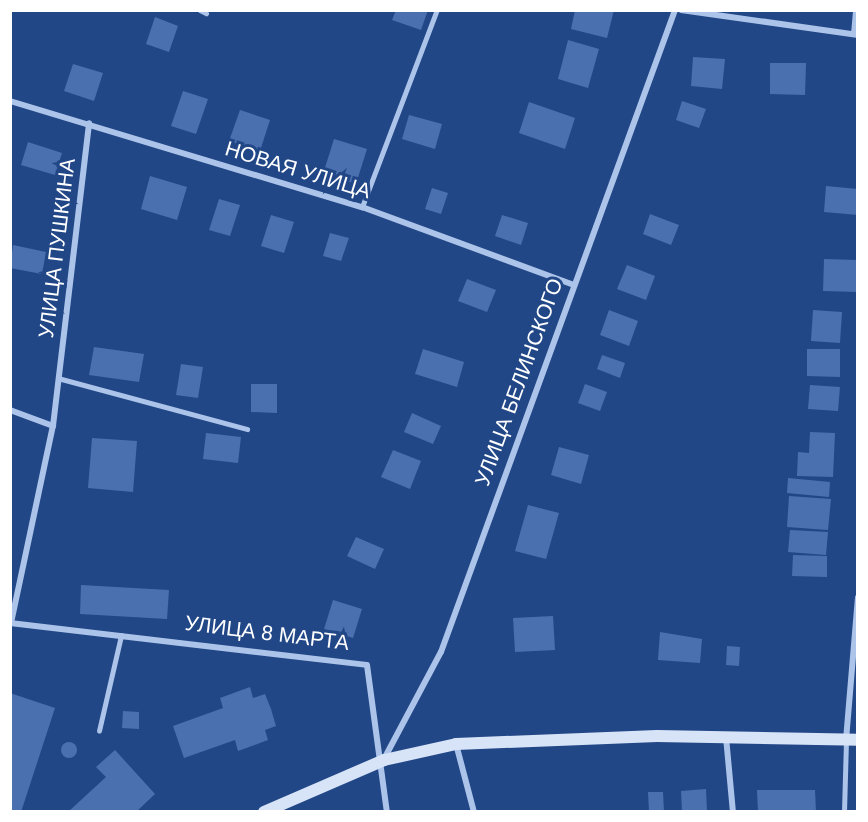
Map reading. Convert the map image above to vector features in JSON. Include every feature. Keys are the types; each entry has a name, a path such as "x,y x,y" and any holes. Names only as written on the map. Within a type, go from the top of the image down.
{"main road":[{"path":"264,812 384,760 456,744 726,737 852,740"}],"street":[{"name":"УЛИЦА БЕЛИНСКОГО","path":"384,760 441,652 571,284 675,10"},
{"path":"681,10 855,35"},
{"name":"НОВАЯ УЛИЦА","path":"10,101 362,207 571,284"},
{"name":"УЛИЦА ПУШКИНА","path":"11,623 53,426 89,123"},
{"path":"10,411 53,426"},
{"path":"852,740 858,598"},
{"name":"УЛИЦА 8 МАРТА","path":"11,623 367,665 384,760"},
{"path":"726,737 733,812"},
{"path":"456,744 474,812"},
{"path":"384,760 387,812"}],"lane":[{"path":"362,207 437,10"},
{"path":"855,10 855,35"},
{"path":"58,378 247,429"},
{"path":"99,730 121,636"},
{"path":"844,812 852,740"}],"building":[{"path":"396,10 428,10 421,30 392,20"},
{"path":"575,10 614,10 607,38 571,29"},
{"path":"155,17 178,26 169,52 146,44"},
{"path":"568,40 599,49 588,88 558,79"},
{"path":"693,57 725,59 722,89 691,86"},
{"path":"770,63 806,63 805,95 770,94"},
{"path":"73,64 103,73 94,101 64,91"},
{"path":"183,91 208,99 196,134 171,126"},
{"path":"682,101 706,109 699,128 676,120"},
{"path":"529,102 575,118 565,149 519,133"},
{"path":"240,110 270,120 260,151 229,141"},
{"path":"409,115 442,124 435,149 402,139"},
{"path":"334,139 367,149 356,184 323,174"},
{"path":"28,142 62,153 55,175 21,165"},
{"path":"150,176 187,187 177,220 141,209"},
{"path":"826,186 858,189 858,215 824,212"},
{"path":"432,188 448,193 441,214 425,209"},
{"path":"219,199 240,205 230,236 209,230"},
{"path":"650,214 679,225 671,245 643,234"},
{"path":"271,215 294,222 284,253 261,246"},
{"path":"502,215 528,223 521,245 495,236"},
{"path":"330,233 349,238 341,261 323,256"},
{"path":"13,245 46,252 42,274 10,268"},
{"path":"824,259 858,260 858,292 823,291"},
{"path":"627,265 655,276 646,300 617,289"},
{"path":"467,279 496,290 487,312 458,301"},
{"path":"609,310 638,321 629,346 600,335"},
{"path":"813,310 842,312 840,343 811,341"},
{"path":"94,347 144,354 139,382 89,375"},
{"path":"423,349 464,362 457,387 415,374"},
{"path":"807,349 840,349 840,377 807,376"},
{"path":"602,355 625,363 620,378 597,369"},
{"path":"181,364 203,367 198,398 176,395"},
{"path":"251,384 277,384 277,413 251,412"},
{"path":"585,384 607,392 600,411 578,403"},
{"path":"810,385 840,387 838,411 808,409"},
{"path":"412,413 441,426 433,444 404,432"},
{"path":"810,432 835,433 833,477 797,476 798,452 809,453"},
{"path":"206,433 241,437 238,463 203,459"},
{"path":"92,438 137,441 133,492 88,488"},
{"path":"559,447 589,455 581,484 551,475"},
{"path":"393,450 421,461 410,489 381,477"},
{"path":"788,478 830,482 829,497 787,493"},
{"path":"789,496 831,499 828,530 787,527"},
{"path":"528,505 559,513 546,559 515,551"},
{"path":"790,530 828,532 826,555 788,552"},
{"path":"356,537 384,549 375,569 347,556"},
{"path":"793,555 827,556 827,577 792,576"},
{"path":"81,585 169,590 167,619 80,614"},
{"path":"333,600 362,609 353,638 324,629"},
{"path":"553,616 555,650 515,652 513,618"},
{"path":"660,632 702,639 700,663 658,660"},
{"path":"727,646 740,647 739,666 726,665"},
{"path":"250,687 253,698 265,694 271,709 276,726 265,730 268,740 238,751 235,740 184,758 173,726 223,708 220,698"},
{"path":"10,693 55,708 21,812 10,812"},
{"path":"123,711 139,712 139,729 122,728"},
{"path":"66,742 72,742 77,750 75,756 66,758 61,753 61,747"},
{"path":"115,750 155,794 136,812 68,812 106,777 96,767"},
{"path":"706,789 707,812 682,812 681,791"},
{"path":"757,790 815,790 816,812 758,812"},
{"path":"648,792 663,792 664,812 649,812"}]}
